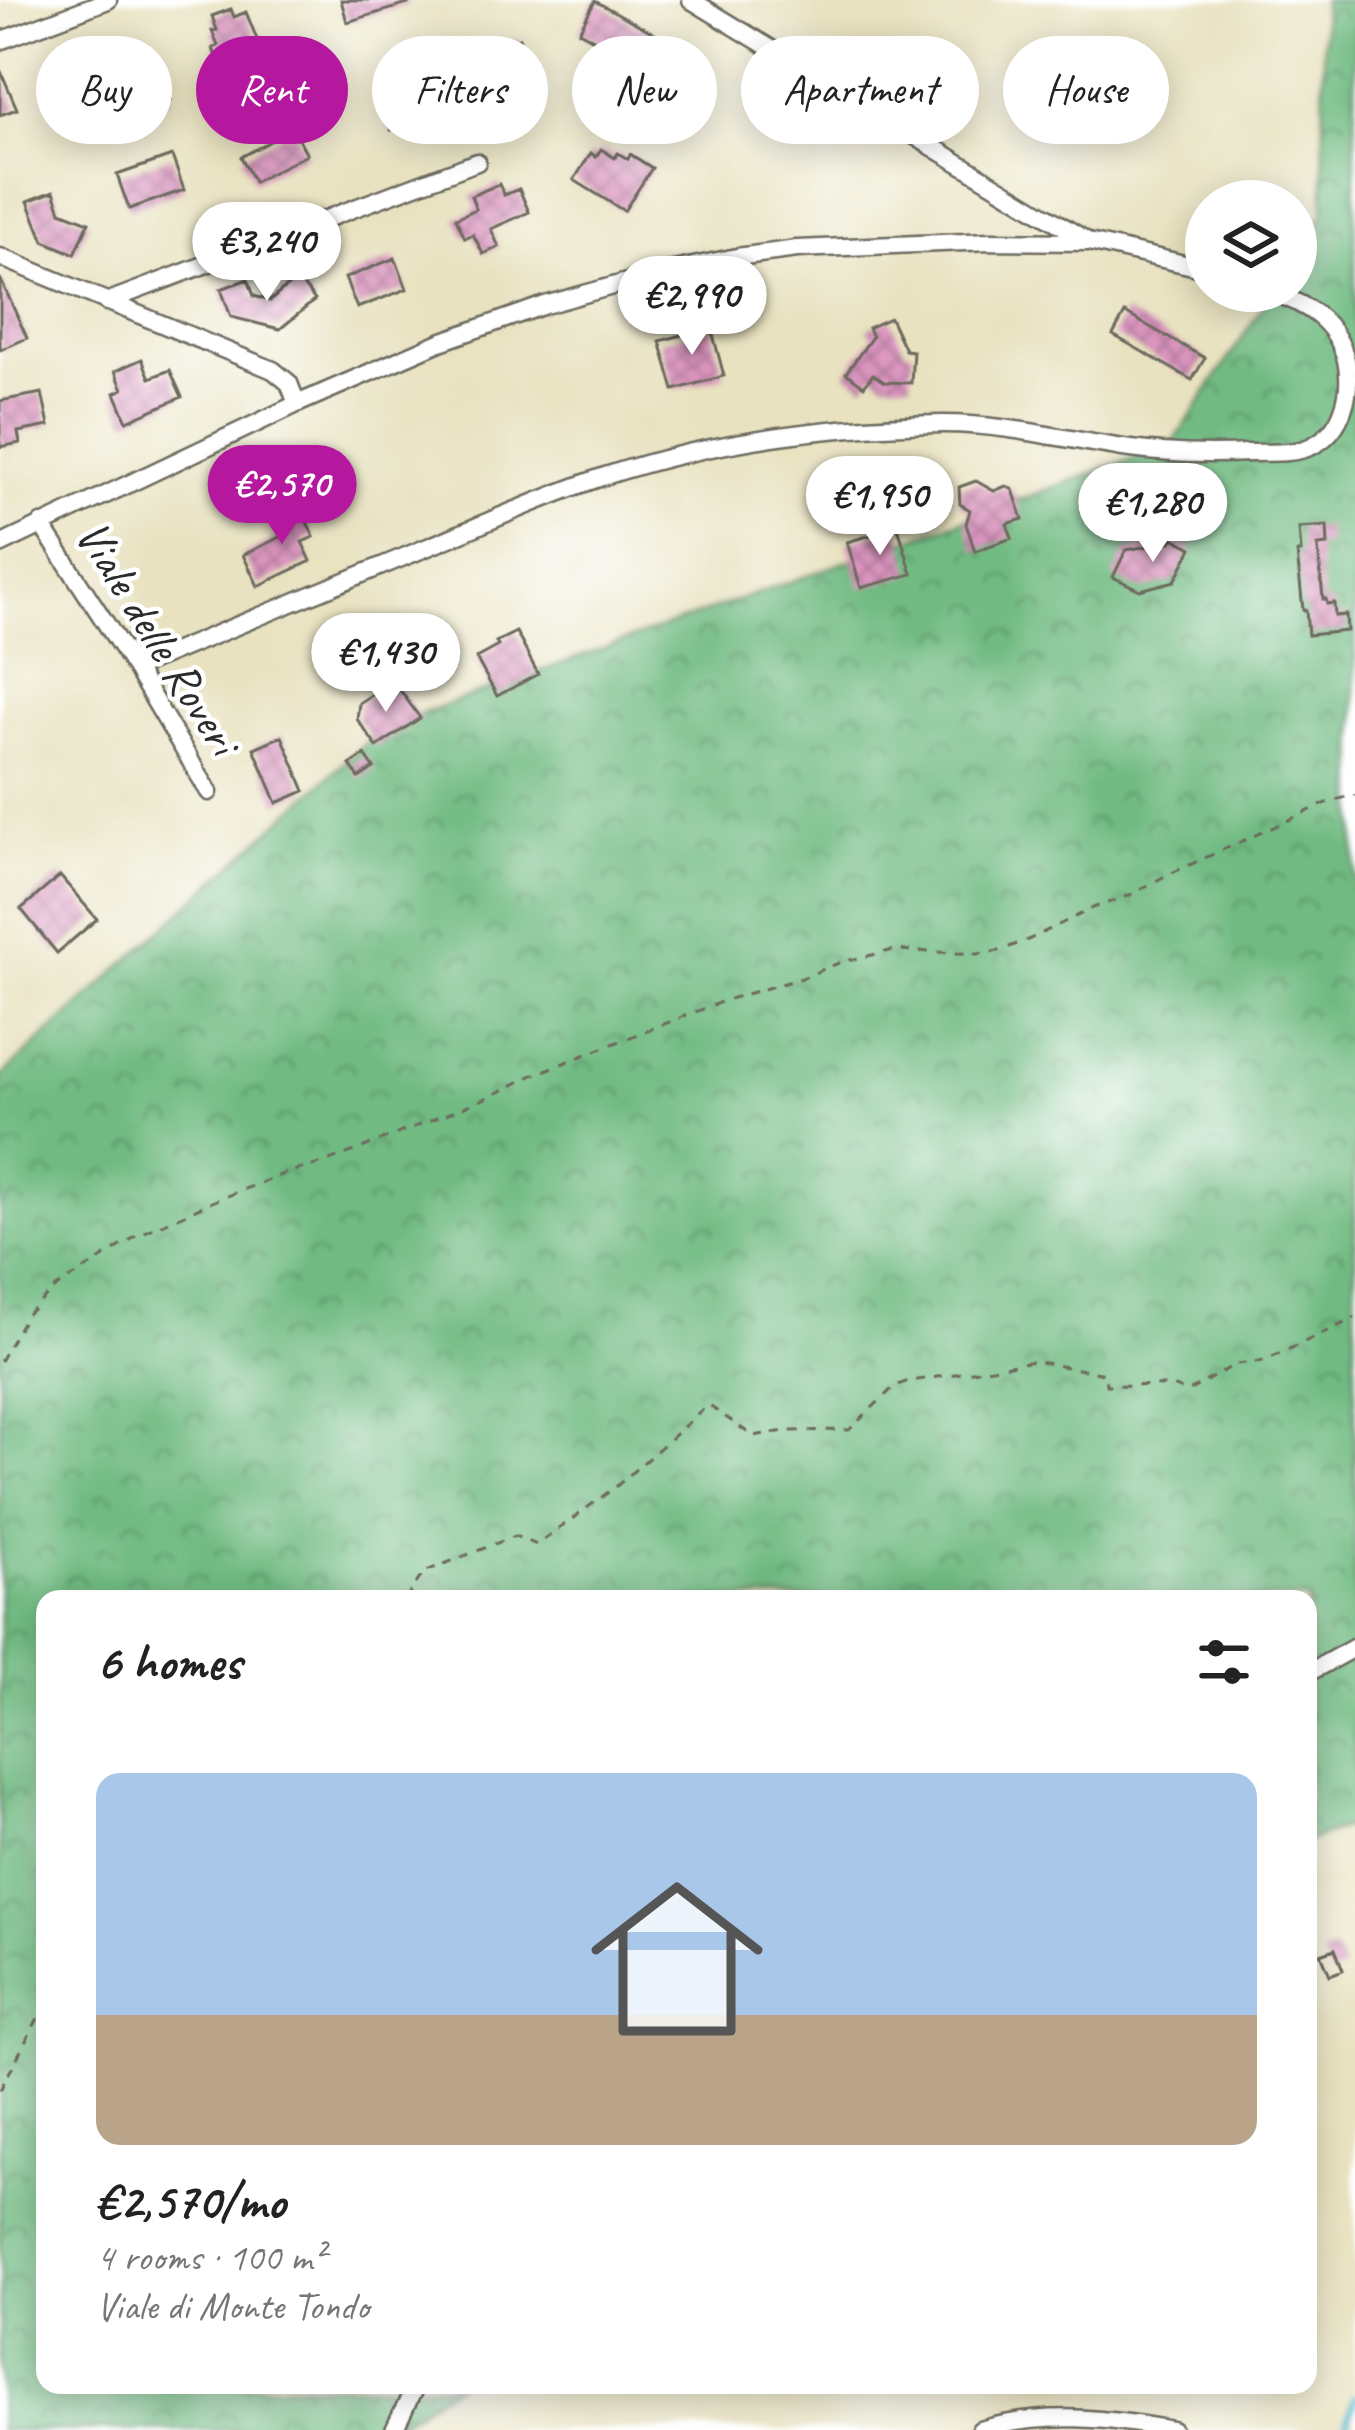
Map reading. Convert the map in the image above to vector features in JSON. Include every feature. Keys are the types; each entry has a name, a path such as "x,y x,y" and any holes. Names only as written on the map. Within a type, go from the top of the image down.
{"street":[{"path":"0,41 108,0"},
{"path":"691,0 1089,242"},
{"path":"106,302 477,162"},
{"path":"0,545 297,404 440,342 545,305 678,268 797,249 990,241 1089,242 1185,263"},
{"path":"0,257 273,370 289,383 297,404"},
{"path":"135,668 604,476 722,446 820,432 944,424 1007,428 1191,454 1307,448 1328,434 1340,417 1348,385 1336,334 1314,312"},
{"name":"Viale delle Roveri","path":"41,524 209,792"},
{"path":"1317,1668 1355,1647"},
{"path":"394,2430 412,2394"},
{"path":"980,2430 1022,2420 1070,2417 1173,2430"}],"path":[{"path":"0,1361 26,1315 53,1290 139,1235 208,1203 366,1147 726,1000 841,962 894,950 999,951 1355,795"},
{"path":"412,1590 424,1572 515,1536 537,1545 618,1485 708,1405 753,1436 849,1430 895,1386 1034,1360 1105,1374 1106,1385 1172,1386 1187,1392 1236,1364 1264,1361 1355,1318"},
{"path":"0,2090 36,2022"}],"green space":[{"path":"1323,0 1355,0 1355,1824 1317,1838 1317,1590 36,1590 36,2394 442,2394 387,2430 0,2430 0,1078 382,728 1172,445 1259,312 1317,312 1317,224 1324,213"}],"building":[{"path":"341,0 407,0 408,4 347,22"},
{"path":"595,1 659,36 588,36 579,31"},
{"path":"231,9 234,17 246,12 256,36 214,36 212,16"},
{"path":"0,69 17,109 0,115"},
{"path":"265,144 301,144 307,154 254,182 241,157"},
{"path":"601,149 615,158 618,153 628,159 630,154 652,168 624,211 574,180 591,153 596,157"},
{"path":"172,156 184,190 129,209 117,175"},
{"path":"499,184 504,195 519,189 529,212 491,229 499,247 483,254 473,234 465,238 456,218 476,209 471,196"},
{"path":"54,191 61,211 89,222 75,254 44,241 28,201"},
{"path":"395,258 407,289 357,308 345,278"},
{"path":"0,278 27,338 0,350"},
{"path":"297,278 315,300 280,329 231,317 221,289 248,279 254,296 270,301"},
{"path":"1125,313 1205,358 1192,380 1113,335"},
{"path":"890,318 905,350 913,351 911,383 884,382 873,374 864,386 846,373 872,337 868,328"},
{"path":"711,327 724,376 674,390 660,341"},
{"path":"142,359 150,378 170,370 182,397 127,421 115,393 123,389 115,371"},
{"path":"42,393 49,426 18,432 20,443 0,447 0,401"},
{"path":"976,481 994,491 1006,486 1013,490 1023,519 1007,524 1012,538 975,551 966,524 970,510 960,504 959,487"},
{"path":"297,501 314,537 302,542 311,561 258,586 243,555 282,536 271,513"},
{"path":"1327,526 1328,545 1318,546 1323,599 1334,603 1335,616 1346,615 1347,631 1308,635 1297,553 1301,552 1299,528"},
{"path":"898,527 912,574 861,588 847,542"},
{"path":"1173,538 1192,548 1175,581 1140,590 1113,577 1126,550"},
{"path":"516,632 538,674 497,696 476,658"},
{"path":"386,686 400,690 420,718 377,747 357,719 359,703"},
{"path":"282,736 305,791 277,803 254,748"},
{"path":"365,755 374,768 359,778 350,765"},
{"path":"60,876 97,919 57,953 21,909"},
{"path":"1335,1949 1343,1970 1330,1975 1321,1954"}],"waterway":[{"path":"1345,2430 1355,2396"}]}
